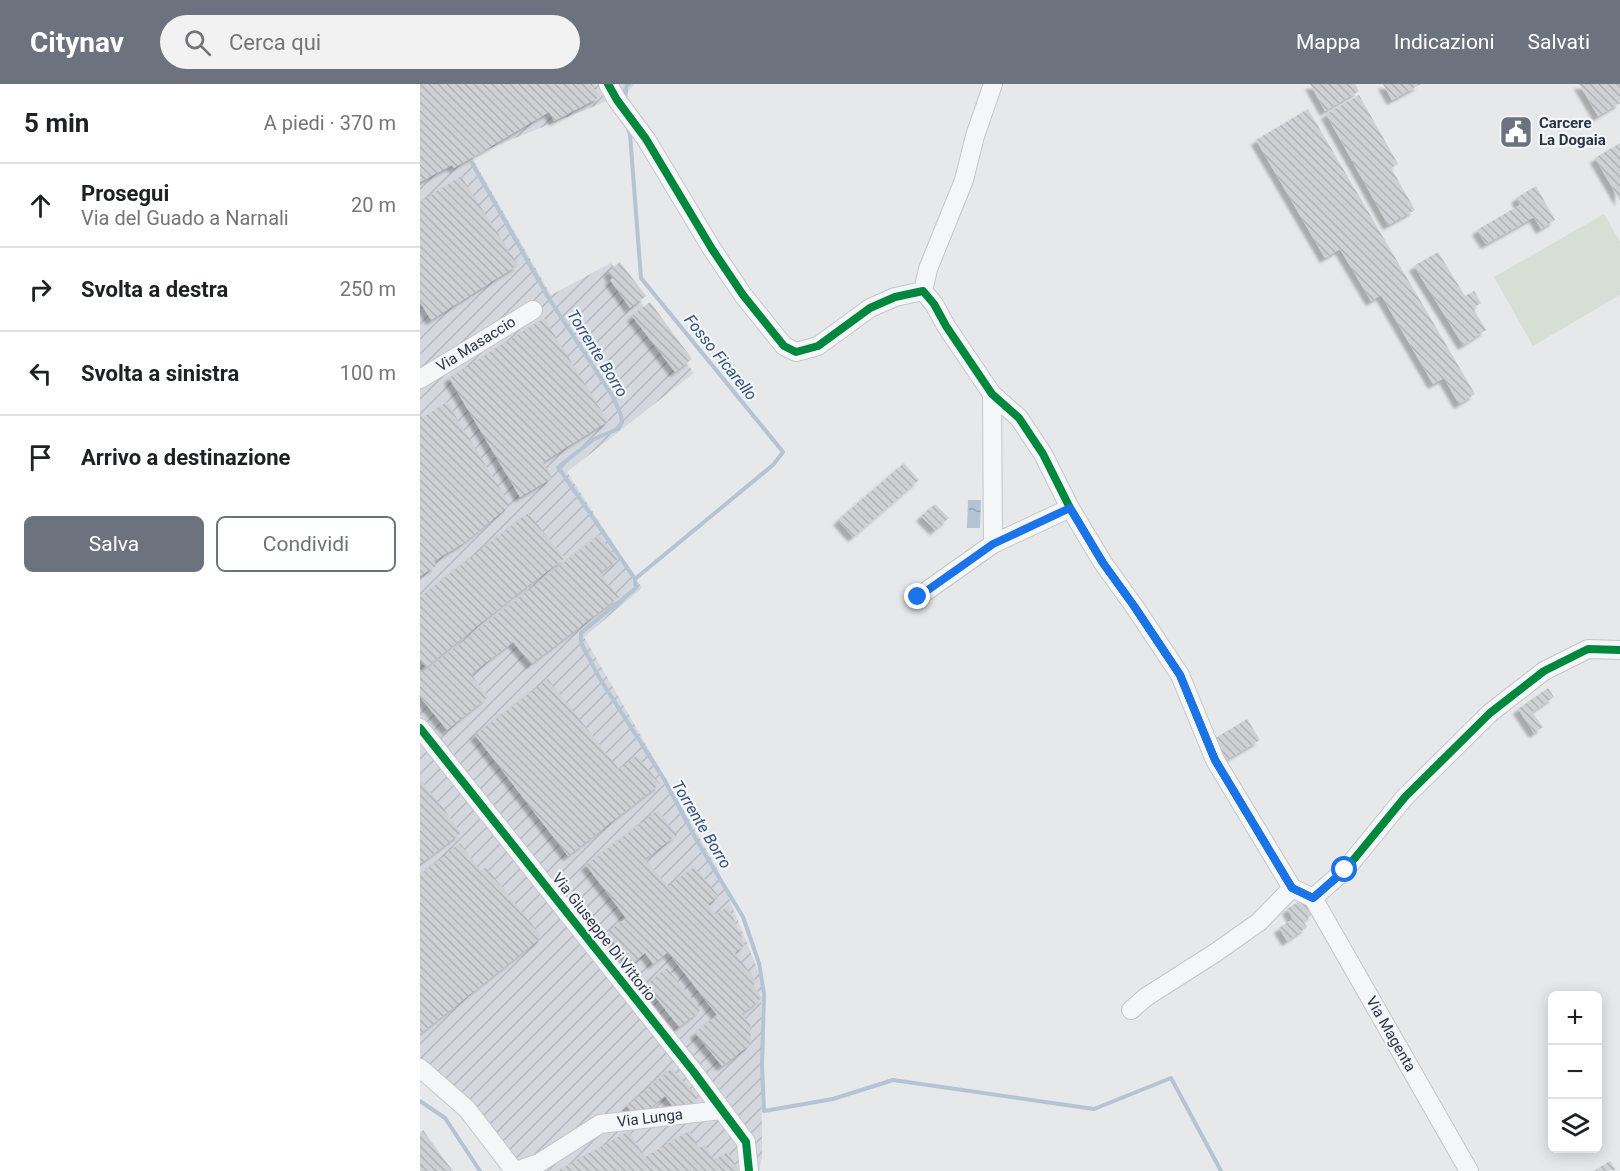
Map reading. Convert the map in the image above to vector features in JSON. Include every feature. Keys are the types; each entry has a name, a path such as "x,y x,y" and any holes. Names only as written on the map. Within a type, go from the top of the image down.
{"street":[{"path":"608,84 646,139 712,249 743,295 784,346 796,352 818,346 870,308 895,297 923,291"},
{"path":"923,291 928,269 964,180 975,136 993,84"},
{"path":"923,291 934,304 946,326 992,394 1019,418 1043,454 1070,508 1103,563 1180,675 1215,760 1292,888 1313,898 1345,870 1405,797 1490,713 1544,671 1588,649 1620,650"},
{"name":"Via Masaccio","path":"420,379 533,309"},
{"path":"992,394 993,544"},
{"path":"918,597 993,544 1070,508"},
{"name":"Via Giuseppe Di Vittorio","path":"420,728 746,1142 749,1171"},
{"path":"1131,1010 1146,997 1259,922 1292,888"},
{"name":"Via Magenta","path":"1313,898 1469,1171"},
{"name":"Via Lunga","path":"420,1068 467,1108 513,1169 519,1170 539,1163 600,1124 721,1110"}],"shaded area":[{"path":"420,84 634,84 627,93 471,156 551,295 611,263 694,373 567,472 642,588 584,637 717,868 761,978 762,1157 759,1171 525,1171 420,1064"},
{"path":"1604,214 1620,242 1620,295 1533,346 1494,277"}],"water":[{"path":"968,500 981,500 980,528 967,528"}],"building":[{"path":"420,84 592,84 600,97 554,121 549,112 454,168 452,165 420,182"},
{"path":"1310,84 1355,84 1359,91 1325,111"},
{"path":"1383,84 1421,84 1392,100"},
{"path":"1579,84 1620,84 1620,103 1598,116"},
{"path":"1359,95 1398,164 1391,168 1415,210 1388,225 1326,114"},
{"path":"1308,109 1475,394 1459,404 1444,378 1433,384 1381,295 1371,301 1340,249 1325,258 1256,140"},
{"path":"1620,143 1620,201 1595,158"},
{"path":"461,176 518,265 431,320 420,302 420,202"},
{"path":"1536,186 1555,220 1541,229 1534,217 1486,244 1477,230 1520,205 1516,198"},
{"path":"1438,252 1465,296 1474,291 1481,303 1473,308 1486,330 1463,345 1414,266"},
{"path":"620,262 646,296 630,308 610,280 613,278 608,272"},
{"path":"650,302 692,359 675,372 632,316"},
{"path":"544,318 608,421 543,462 552,478 520,497 449,378"},
{"path":"447,402 510,505 465,542 434,561 436,566 420,576 420,414 422,418"},
{"path":"904,463 919,480 853,537 838,520"},
{"path":"935,504 949,518 935,530 921,516"},
{"path":"528,513 565,558 426,667 420,660 420,597"},
{"path":"599,535 618,559 600,573 619,597 531,664 513,642 471,674 488,697 447,730 420,697 420,675"},
{"path":"548,679 619,769 637,755 660,784 568,856 475,735"},
{"path":"1548,688 1554,697 1532,712 1543,727 1534,733 1518,709"},
{"path":"1247,719 1260,740 1226,760 1214,739"},
{"path":"420,779 461,833 420,864"},
{"path":"658,810 677,835 645,859 668,886 694,867 719,896 708,904 716,915 728,906 745,945 735,953 757,982 753,985 762,998 742,1014 751,1025 751,1044 722,1066 695,1033 717,1015 668,952 653,964 645,953 631,964 606,933 626,918 586,865"},
{"path":"460,843 481,871 486,867 542,937 420,1034 420,875"},
{"path":"1304,898 1314,913 1303,921 1307,927 1287,941 1279,928 1293,919 1287,909"},
{"path":"667,968 701,1010 679,1027 646,985"},
{"path":"672,1068 698,1098 678,1113 665,1096 637,1118 627,1106"},
{"path":"423,1130 453,1171 420,1171 420,1133"},
{"path":"629,1131 645,1157 689,1131 699,1148 705,1145 714,1160 728,1152 739,1171 557,1171"},
{"path":"1610,1161 1616,1170 1594,1171"}],"waterway":[{"name":"Fosso Ficarello","path":"625,98 627,84"},
{"name":"Fosso Ficarello","path":"628,129 641,278 783,452 773,465 635,579"},
{"name":"Torrente Borro","path":"472,163 548,297 613,397 621,415 622,422 618,429 594,439 558,467 635,579 636,588 581,633 581,643 600,679 664,779 697,841 743,917 759,963 764,994 762,1066 764,1111 833,1099 893,1080 1094,1109 1171,1078 1221,1171"},
{"path":"420,1101 445,1118 480,1171"}],"cycle path":[{"path":"608,84 646,139 712,249 743,295 784,346 796,352 818,346 870,308 895,297 923,291 934,304 946,326 992,394 1019,418 1043,454 1070,508 1103,563 1180,675 1215,760 1292,888 1313,898 1345,870 1405,797 1490,713 1544,671 1588,649 1620,650"},
{"path":"420,728 693,1071 746,1142 749,1171"}],"place":[{"name":"Carcere La Dogaia","path":"1516,132"}],"route":[{"path":"918,597 993,544 1070,508 1103,563 1180,675 1215,760 1292,888 1313,898 1345,870"}]}
